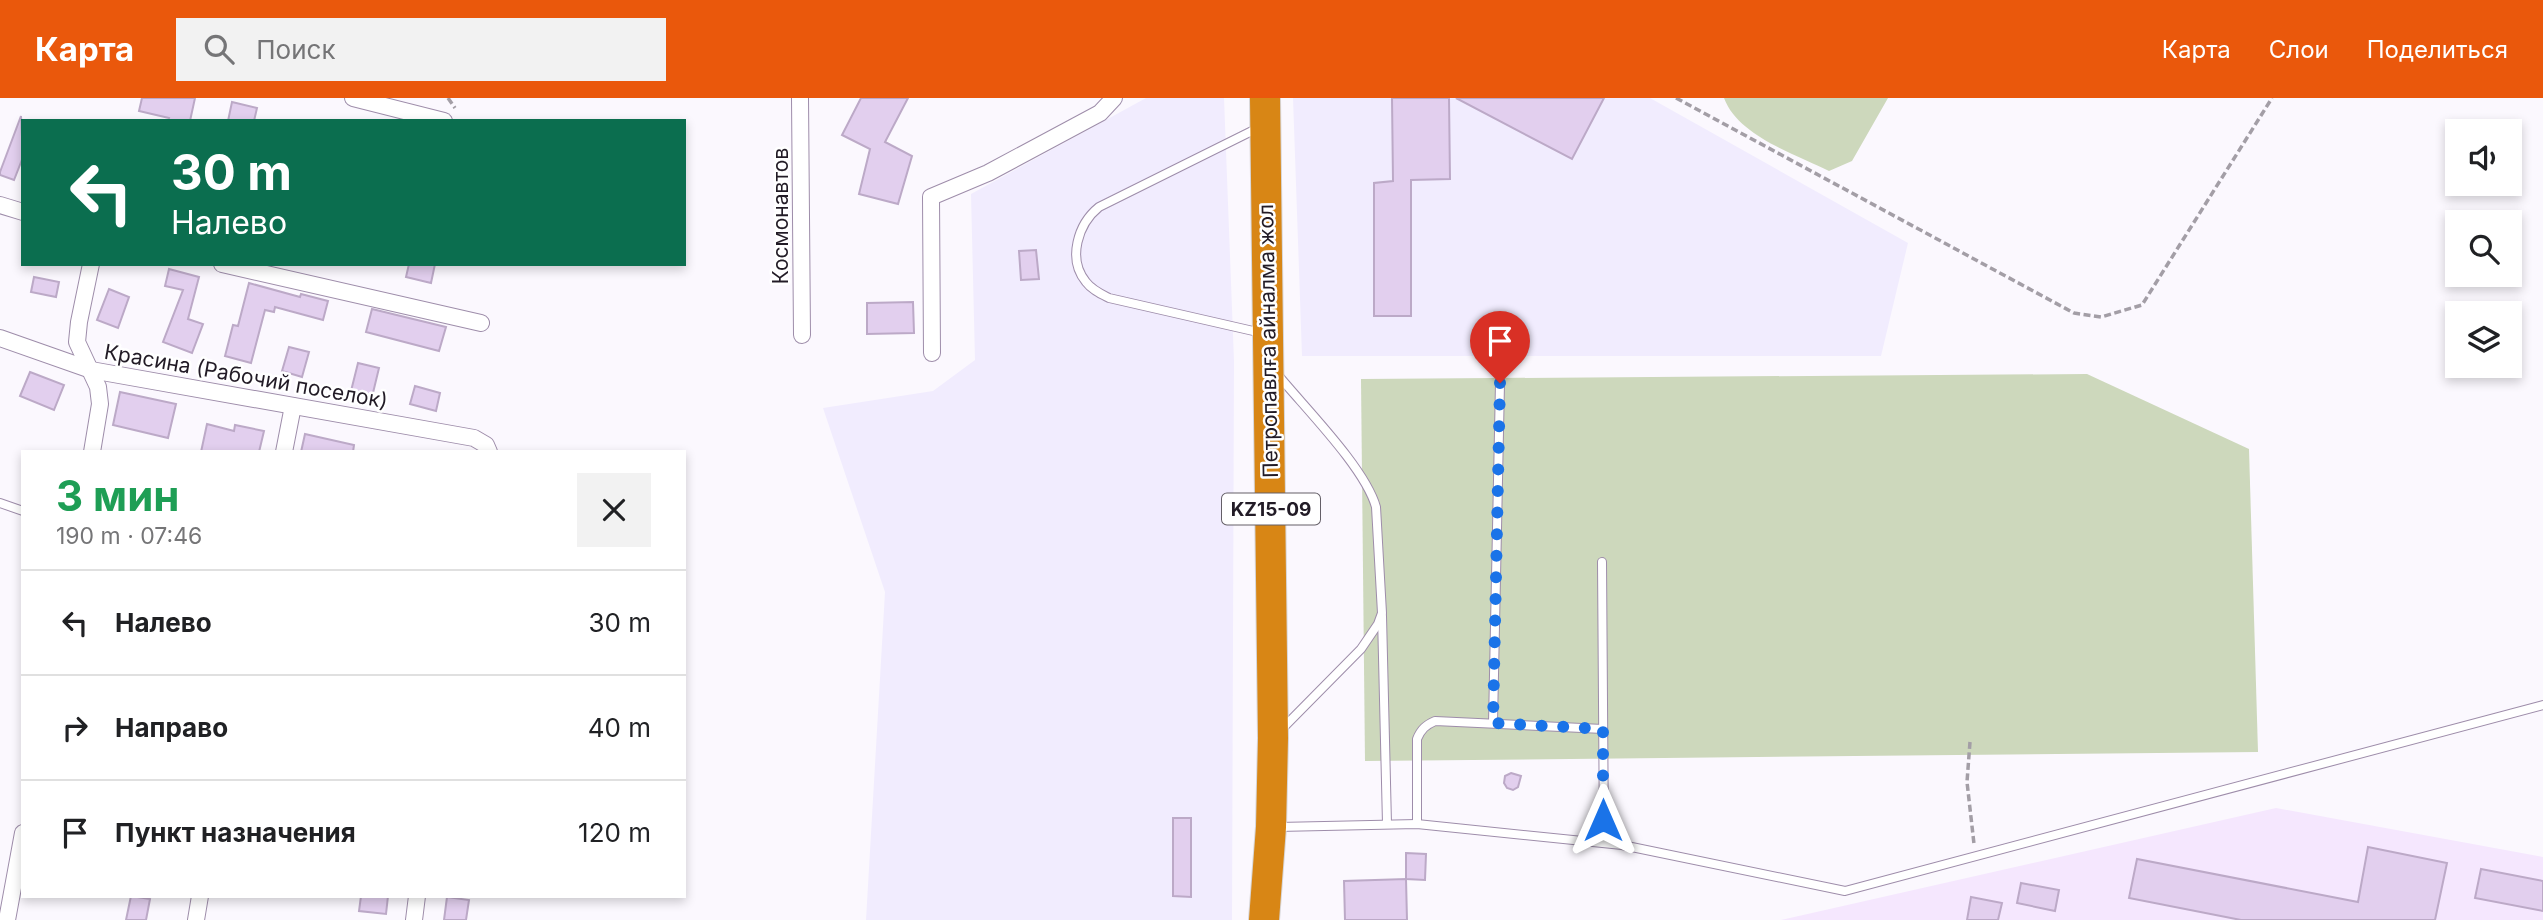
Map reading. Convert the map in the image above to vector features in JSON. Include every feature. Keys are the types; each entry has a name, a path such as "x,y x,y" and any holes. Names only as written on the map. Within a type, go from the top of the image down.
{"highway":[{"name":"Петропавлға айналма жол","path":"1264,920 1271,827 1273,738 1265,111"}],"street":[{"path":"353,98 436,119"},
{"name":"Космонавтов","path":"800,98 802,335"},
{"path":"932,353 931,197 988,173 1078,125 1100,113 1114,98"},
{"path":"0,205 21,211"},
{"path":"91,266 77,342 98,387 100,404 92,450"},
{"path":"231,266 481,323"},
{"name":"Красина (Рабочий поселок)","path":"0,338 92,370 474,438 487,448"},
{"path":"284,450 293,406"},
{"path":"7,920 21,844"},
{"path":"196,920 200,898"},
{"path":"414,920 417,898"}],"lane":[{"path":"1265,111 1099,207 1089,215 1082,227 1076,257 1085,281 1109,298 1269,335"},
{"path":"1269,364 1361,476 1376,507 1382,613 1387,824"},
{"path":"1493,723 1500,383"},
{"path":"0,503 21,510"},
{"path":"1602,562 1604,843"},
{"path":"1273,738 1361,649 1373,633 1382,613"},
{"path":"1271,827 1417,824 1622,845 1845,891 2543,705"},
{"path":"1417,824 1417,739 1420,731 1435,721 1603,729"}],"path":[{"path":"1676,98 2074,313 2101,317 2143,305 2272,98"},
{"path":"1970,743 1968,782 1976,856"}],"shaded area":[{"path":"1146,98 1224,98 1234,361 1232,920 866,920 885,592 823,408 933,391 975,360 971,194"},
{"path":"1293,98 1650,98 1908,243 1881,356 1302,356"},
{"path":"2276,808 2543,857 2543,920 1781,920"}],"green space":[{"path":"1724,98 1888,98 1852,161 1829,171 1754,133 1731,111"},
{"path":"2087,374 2249,449 2258,752 1365,761 1361,379"}],"building":[{"path":"142,98 195,98 190,119 169,119 139,111"},
{"path":"861,98 908,98 885,142 912,156 898,204 859,194 870,149 842,135"},
{"path":"1392,98 1449,98 1450,179 1411,180 1411,316 1374,316 1374,183 1393,181"},
{"path":"1456,98 1604,98 1572,159"},
{"path":"232,102 257,108 254,119 228,119"},
{"path":"21,116 21,162 14,180 0,175"},
{"path":"1036,250 1039,279 1021,280 1019,251"},
{"path":"409,266 435,266 431,283 406,277"},
{"path":"169,269 199,277 188,319 203,324 192,353 163,342 183,290 165,286"},
{"path":"34,277 59,282 56,297 31,292"},
{"path":"249,283 300,297 301,294 328,301 323,320 275,307 274,312 265,310 251,363 225,356 233,325 238,326"},
{"path":"109,289 129,297 118,328 97,320"},
{"path":"913,302 914,333 867,334 867,303"},
{"path":"372,309 446,327 439,351 366,332"},
{"path":"289,347 309,352 302,377 282,371"},
{"path":"358,363 379,368 372,397 351,391"},
{"path":"30,372 64,385 54,410 20,396"},
{"path":"415,386 440,393 436,411 410,404"},
{"path":"120,392 176,404 168,438 113,425"},
{"path":"207,424 234,431 235,425 264,431 259,450 201,450"},
{"path":"305,434 354,445 353,450 301,450"},
{"path":"1511,773 1521,776 1518,787 1513,790 1507,788 1504,783 1505,776"},
{"path":"1173,818 1191,818 1191,897 1173,896"},
{"path":"2368,847 2447,863 2435,920 2241,920 2129,898 2137,859 2358,902"},
{"path":"1406,853 1426,854 1425,880 1406,879"},
{"path":"2481,869 2543,881 2543,911 2475,898"},
{"path":"1406,879 1407,920 1345,920 1344,881"},
{"path":"2021,883 2059,890 2055,911 2017,903"},
{"path":"1971,897 2002,903 1998,920 1967,920"},
{"path":"131,898 150,899 146,920 126,920"},
{"path":"361,898 388,898 386,914 359,911"},
{"path":"447,898 469,900 466,920 444,920"}],"route":[{"path":"1500,383 1493,723 1603,729 1603,820"}]}
